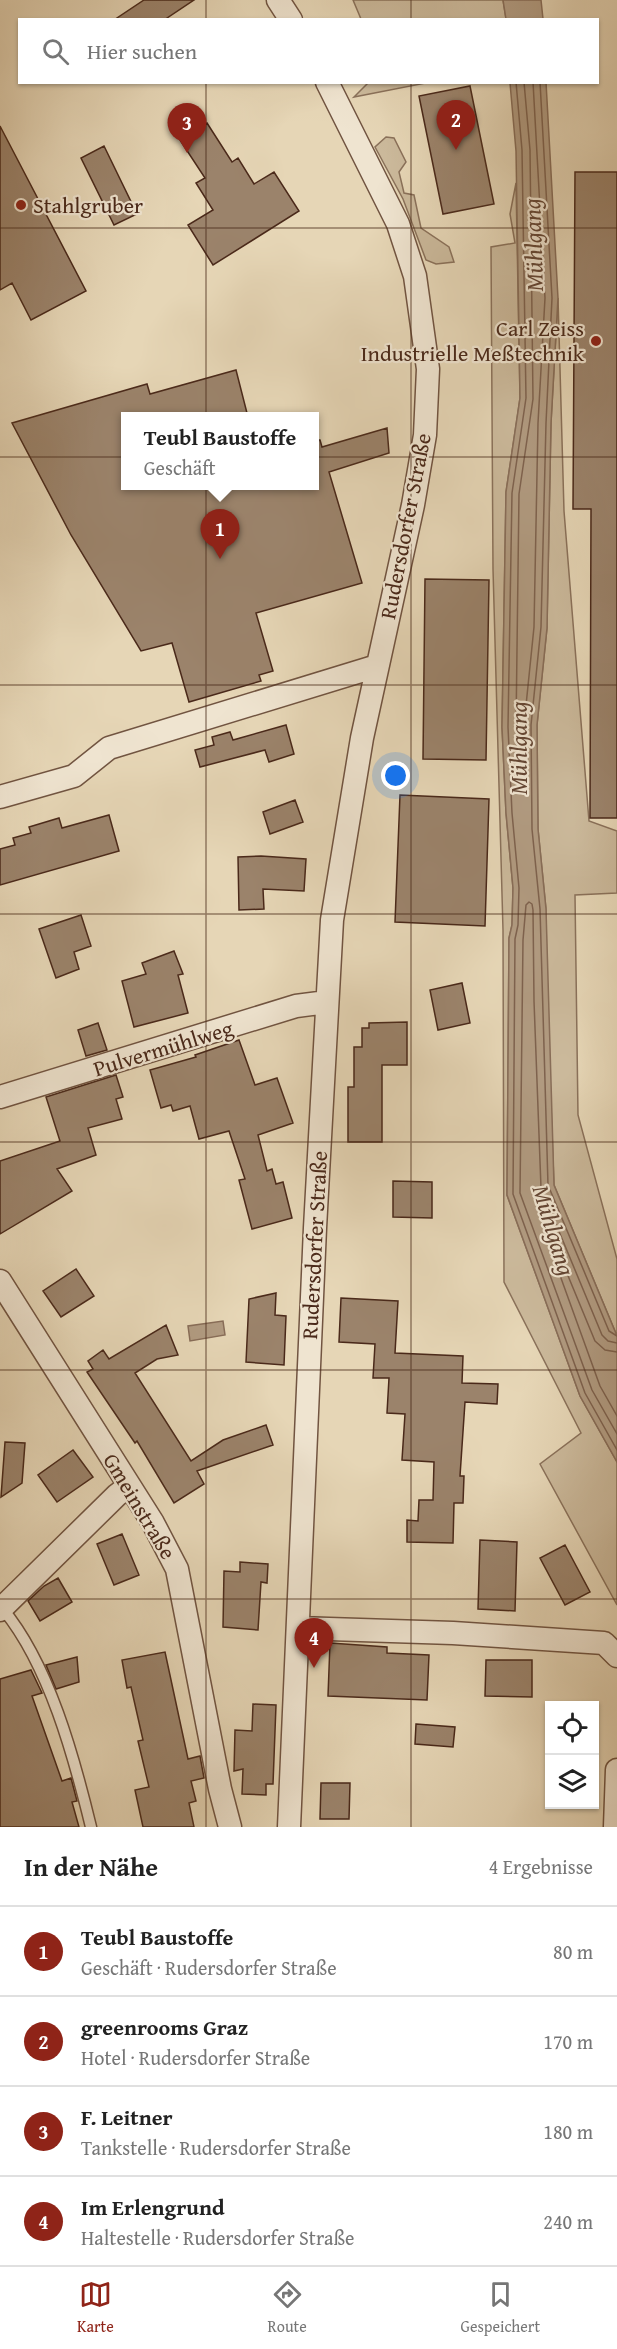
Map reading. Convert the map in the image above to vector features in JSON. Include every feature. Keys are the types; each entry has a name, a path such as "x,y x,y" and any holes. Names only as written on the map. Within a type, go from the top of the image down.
{"street":[{"path":"278,0 290,18"},
{"name":"Rudersdorfer Straße","path":"289,1827 332,920 362,738 413,505 425,435 428,369 415,276 398,224 328,84"},
{"path":"0,797 74,776 109,748 377,666"},
{"name":"Pulvermühlweg","path":"0,1097 296,1006 327,1002"},
{"name":"Gmeinstraße","path":"0,1281 153,1523 177,1569 220,1789 230,1827"},
{"path":"1,1609 129,1485"},
{"path":"298,1628 604,1643 617,1656"},
{"path":"615,1827 617,1770"}],"lane":[{"path":"1,1609 14,1622 45,1680 75,1761 91,1827"}],"shaded area":[{"path":"353,0 503,0 506,18 361,18"},
{"path":"367,84 421,84 354,97"},
{"path":"386,137 394,138 406,162 399,172 404,193 414,195 421,228 449,247 454,262 436,264 426,260 403,199 375,147"},
{"path":"516,183 520,398 506,492 502,727 506,813 513,888 512,925 509,938 507,1195 580,1396 617,1462 617,1605 540,1464 581,1433 504,1282 503,930 493,569 491,247 515,243 510,214"},
{"path":"558,298 564,511 589,821 617,831 617,893 575,895 578,1115 617,1259 617,1336 554,1185 546,909 538,829 537,725 547,628 551,423"}],"water":[{"path":"503,0 541,0 543,18 506,18"},
{"name":"Mühlgang","path":"510,84 546,84 558,298 551,423 547,628 537,725 538,829 546,909 554,1185 617,1336 617,1462 580,1396 507,1195 509,938 512,925 513,888 506,813 502,727 506,492 520,398 516,151"},
{"path":"223,1321 225,1335 190,1341 188,1326"}],"building":[{"path":"144,0 194,0 167,18 117,18"},
{"path":"470,86 494,204 443,214 419,96"},
{"path":"207,123 232,162 238,158 254,184 274,172 299,211 213,265 188,225 213,210 196,183 205,178 180,140"},
{"name":"Stahlgruber","path":"0,126 86,291 31,320 12,283 0,290"},
{"path":"104,146 137,214 114,225 81,158"},
{"name":"Carl Zeiss Industrielle Meßtechnik","path":"575,172 617,172 617,818 590,818 591,509 573,509"},
{"path":"236,370 247,412 121,412 121,490 319,490 319,440 322,447 387,428 389,453 329,472 362,583 256,613 273,671 259,675 261,681 189,702 172,643 141,651 71,535 12,423 147,384 150,394"},
{"path":"425,579 489,580 486,760 423,759"},
{"path":"286,725 294,754 269,762 265,750 200,767 195,750 214,745 212,737 230,732 233,740"},
{"path":"400,795 489,799 485,926 395,922"},
{"path":"295,800 303,822 270,834 263,812"},
{"path":"109,815 119,851 0,885 0,849 15,845 13,838 31,833 29,827 59,818 62,828"},
{"path":"238,857 306,859 304,891 263,889 264,909 239,910"},
{"path":"81,915 91,946 74,952 79,969 56,978 39,929"},
{"path":"174,951 183,974 178,975 188,1013 134,1027 122,981 146,974 142,963"},
{"path":"462,983 470,1023 438,1030 430,990"},
{"path":"407,1022 407,1065 382,1065 382,1142 348,1142 348,1087 354,1087 354,1047 362,1047 362,1028 369,1028 369,1023"},
{"path":"98,1023 107,1050 86,1056 78,1030"},
{"path":"239,1040 255,1085 277,1078 293,1123 258,1135 267,1171 272,1169 276,1184 283,1182 292,1218 252,1229 239,1180 245,1179 229,1131 199,1139 190,1106 173,1111 171,1105 161,1108 150,1070 196,1057 195,1055"},
{"path":"116,1075 123,1097 116,1099 122,1119 88,1128 96,1155 57,1169 72,1191 0,1234 0,1161 60,1141 46,1097"},
{"path":"393,1181 432,1182 432,1218 393,1217"},
{"path":"76,1269 94,1296 61,1317 43,1291"},
{"path":"276,1293 275,1315 286,1316 284,1365 246,1362 249,1299"},
{"path":"341,1298 398,1301 395,1353 463,1356 462,1383 498,1384 497,1404 465,1402 460,1476 464,1476 463,1503 454,1503 453,1543 407,1542 407,1520 418,1521 419,1500 433,1500 434,1462 402,1460 405,1414 387,1413 389,1378 373,1378 375,1344 339,1342"},
{"path":"166,1325 178,1355 157,1359 135,1373 191,1461 223,1440 266,1425 273,1445 197,1471 204,1484 174,1503 137,1441 135,1443 87,1372 93,1369 88,1361 103,1350 109,1359"},
{"path":"5,1442 25,1443 22,1483 1,1497"},
{"path":"73,1450 93,1477 57,1502 38,1475"},
{"path":"122,1534 139,1575 114,1585 97,1544"},
{"path":"480,1540 517,1542 515,1611 478,1609"},
{"path":"565,1545 590,1592 565,1605 540,1558"},
{"path":"240,1562 268,1564 267,1583 261,1582 258,1630 223,1627 224,1571 240,1572"},
{"path":"58,1578 72,1602 40,1621 28,1601 44,1586"},
{"path":"330,1643 387,1647 387,1653 429,1655 427,1700 328,1696"},
{"path":"165,1652 188,1759 200,1756 204,1778 191,1781 196,1801 189,1803 194,1827 143,1827 135,1790 149,1787 138,1741 143,1740 131,1687 127,1688 122,1660"},
{"path":"77,1657 79,1682 56,1689 46,1665"},
{"path":"486,1660 532,1660 532,1697 485,1696"},
{"path":"31,1670 42,1693 32,1696 62,1781 71,1778 77,1801 72,1802 79,1827 0,1827 0,1679"},
{"path":"253,1704 276,1705 273,1784 266,1784 266,1795 242,1794 243,1769 234,1771 235,1730 252,1731"},
{"path":"416,1724 455,1727 453,1747 415,1744"},
{"path":"321,1783 350,1783 349,1819 320,1819"}],"place":[{"name":"greenrooms Graz","path":"456,150"},
{"name":"F. Leitner","path":"187,153"},
{"name":"Stahlgruber","path":"21,205"},
{"name":"Carl Zeiss Industrielle Meßtechnik","path":"596,341"},
{"name":"Teubl Baustoffe","path":"220,559"},
{"name":"Im Erlengrund","path":"314,1668"}]}
